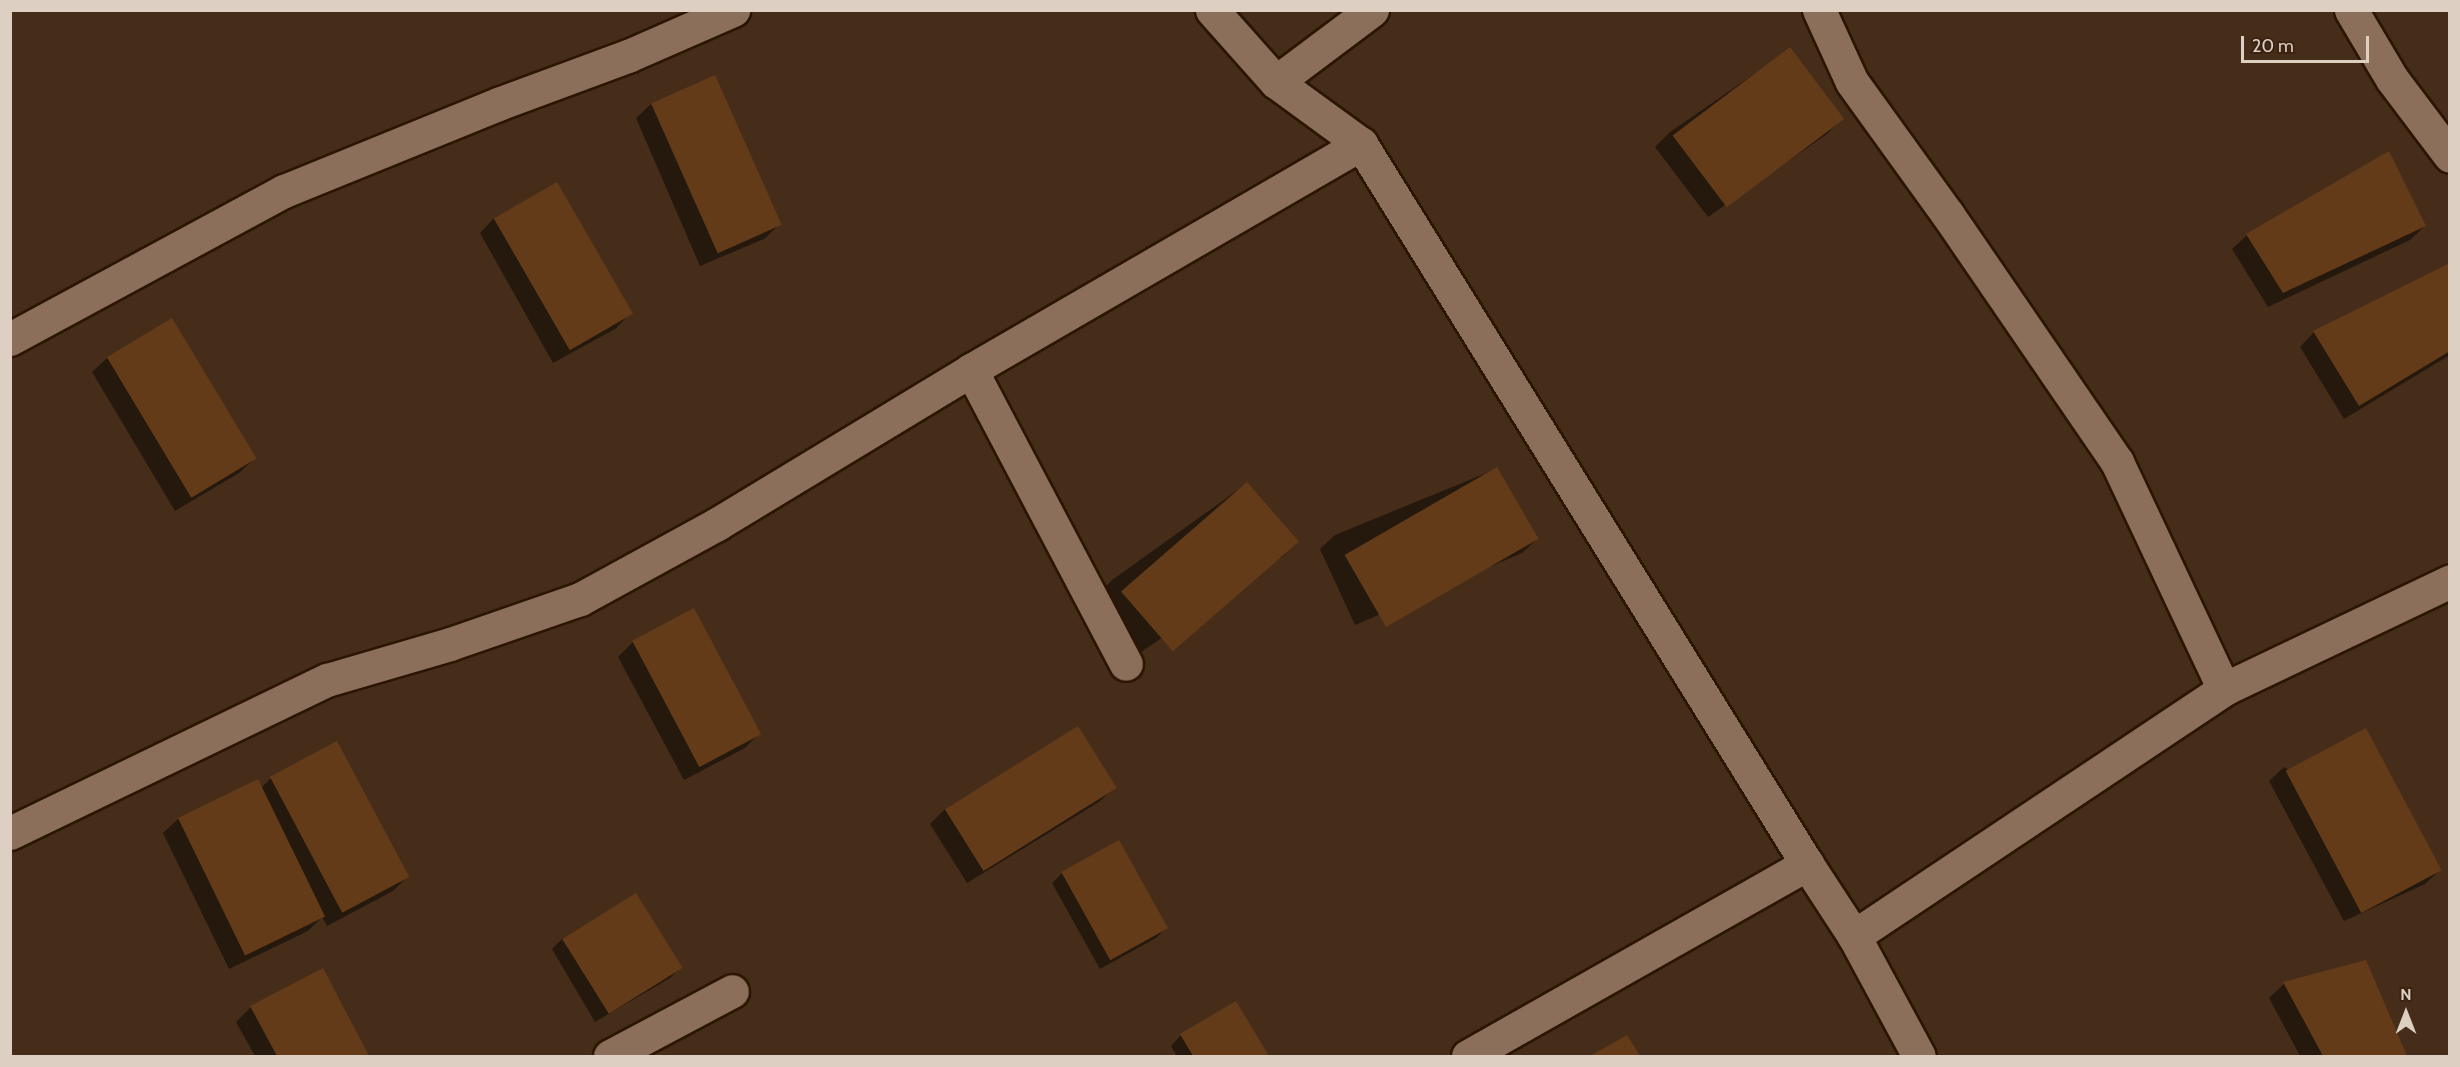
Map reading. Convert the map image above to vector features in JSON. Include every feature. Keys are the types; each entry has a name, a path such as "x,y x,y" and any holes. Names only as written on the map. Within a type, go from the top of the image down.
{"street":[{"path":"10,339 284,191 488,109 628,56 733,10"},
{"path":"1212,10 1276,82 1361,144 1807,864 1854,936 1919,1056"},
{"path":"1276,82 1372,10"},
{"path":"1819,10 1852,82 1948,215 2117,462 2224,689"},
{"path":"2351,10 2392,79 2450,156"},
{"path":"10,833 327,680 450,644 580,599 717,524 971,370 1361,144"},
{"path":"971,370 1126,664"},
{"path":"1854,936 2224,689 2450,580"},
{"path":"1468,1056 1807,864"},
{"path":"610,1056 732,992"}],"building":[{"path":"1790,47 1844,119 1727,207 1673,135"},
{"path":"715,75 782,225 718,253 651,103"},
{"path":"2389,151 2426,226 2283,293 2246,234"},
{"path":"557,182 633,314 570,350 494,219"},
{"path":"2450,263 2450,351 2359,406 2313,331"},
{"path":"172,318 256,459 191,498 107,357"},
{"path":"1497,467 1539,539 1386,627 1345,555"},
{"path":"1247,482 1299,542 1173,651 1121,592"},
{"path":"694,608 761,734 699,767 632,641"},
{"path":"1078,726 1117,788 984,871 945,809"},
{"path":"2366,728 2442,870 2361,913 2286,771"},
{"path":"337,741 409,877 342,913 270,777"},
{"path":"258,779 325,917 245,956 178,818"},
{"path":"1119,840 1168,928 1110,960 1061,872"},
{"path":"636,893 683,968 609,1014 562,939"},
{"path":"2366,960 2407,1056 2323,1056 2283,982"},
{"path":"323,968 369,1056 277,1056 250,1006"},
{"path":"1236,1001 1269,1056 1193,1056 1180,1034"},
{"path":"1627,1035 1640,1056 1590,1056"}]}
